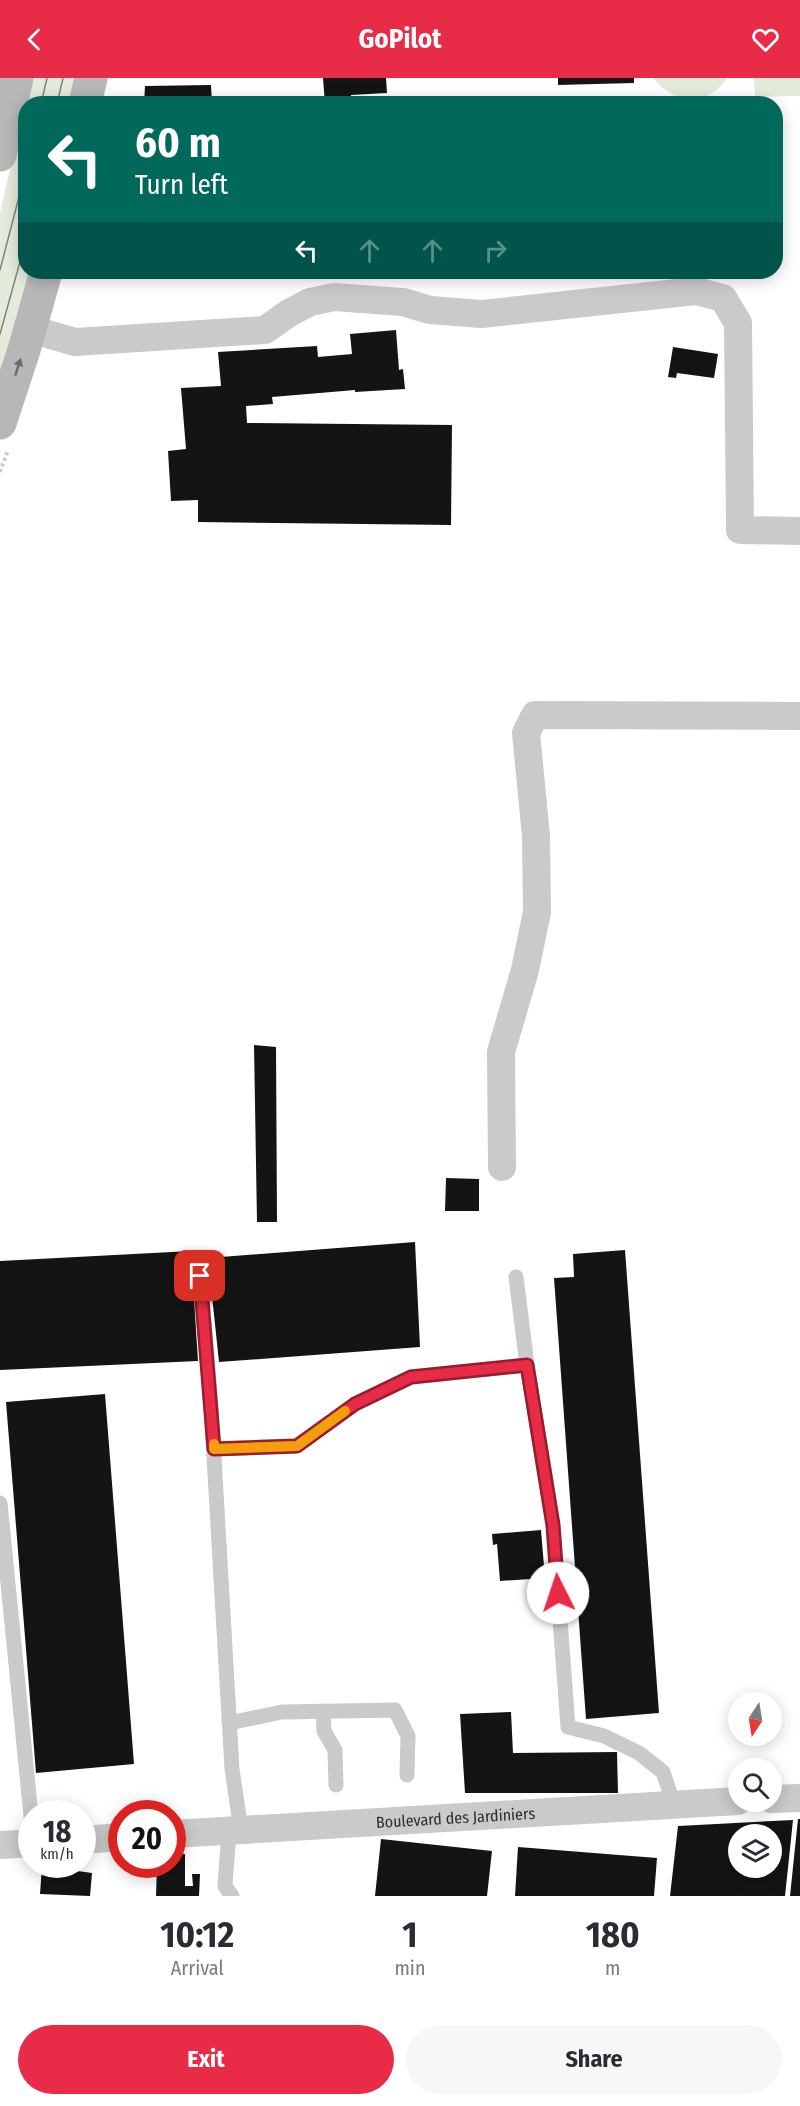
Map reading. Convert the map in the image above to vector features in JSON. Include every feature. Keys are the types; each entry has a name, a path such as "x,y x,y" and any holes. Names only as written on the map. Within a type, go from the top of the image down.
{"main road":[{"path":"0,155 17,78"},
{"path":"87,96 91,78"},
{"path":"0,423 44,279"}],"street":[{"path":"30,329 75,342 265,330 310,302 334,297 403,303 430,310 482,314 696,291 723,298 738,323 740,530 800,531"},
{"path":"502,1167 501,1052 525,970 537,912 536,836 526,734 535,715 800,716"},
{"path":"782,1799 800,1798"},
{"name":"Boulevard des Jardiniers","path":"186,1833 728,1801"},
{"path":"0,1845 18,1844"}],"lane":[{"path":"200,1276 214,1449 232,1769 235,1831 225,1886 232,1896"},
{"path":"516,1277 527,1365 553,1525 568,1727 604,1736 639,1753 663,1772 674,1804"},
{"path":"214,1449 297,1446 355,1404 411,1377 527,1365"},
{"path":"0,1503 29,1800"},
{"path":"229,1723 282,1712 395,1710 408,1736 407,1775"},
{"path":"323,1711 324,1731 335,1750 336,1785"}],"green space":[{"path":"31,78 78,78 74,96 27,96"},
{"path":"653,78 727,78 719,88 705,96 678,96 661,87"},
{"path":"754,78 800,78 800,96 755,96"},
{"path":"18,135 18,279 30,279 0,379 0,213"}],"building":[{"path":"323,78 386,78 387,93 324,96"},
{"path":"558,78 634,78 634,83 558,85"},
{"path":"211,85 212,96 144,96 145,86"},
{"path":"396,330 399,370 403,369 405,389 355,392 355,390 272,397 273,404 246,406 247,423 452,425 451,525 198,522 198,500 171,501 168,451 186,449 181,388 221,386 218,352 317,346 318,357 352,354 350,334"},
{"path":"673,347 718,354 714,378 677,373 676,378 668,377"},
{"path":"254,1045 276,1047 277,1222 257,1222"},
{"path":"446,1178 479,1179 479,1211 445,1211"},
{"path":"415,1242 420,1347 219,1362 208,1258"},
{"path":"625,1250 659,1713 586,1719 554,1278 574,1277 573,1254"},
{"path":"191,1251 198,1361 0,1370 0,1261"},
{"path":"105,1394 134,1764 36,1773 6,1402"},
{"path":"541,1530 545,1578 500,1581 497,1544 493,1545 492,1534"},
{"path":"511,1712 513,1753 617,1752 618,1793 465,1793 460,1714"},
{"path":"798,1819 800,1819 800,1896 790,1896"},
{"path":"793,1820 785,1896 670,1896 678,1826"},
{"path":"381,1839 492,1851 487,1896 375,1896"},
{"path":"518,1847 657,1858 654,1896 515,1896"},
{"path":"192,1874 200,1874 199,1896 156,1896 157,1878 185,1878 185,1886 193,1886"},
{"path":"41,1878 92,1878 90,1896 40,1894"}],"tram line":[{"path":"43,96 47,78"},
{"path":"59,96 63,78"},
{"path":"0,270 18,201"},
{"path":"0,334 18,269"}],"slow traffic":[{"path":"214,1444 214,1449 297,1446 345,1411"}],"route":[{"path":"200,1276 214,1449 297,1446 355,1404 411,1377 527,1365 553,1525 558,1593"}]}
